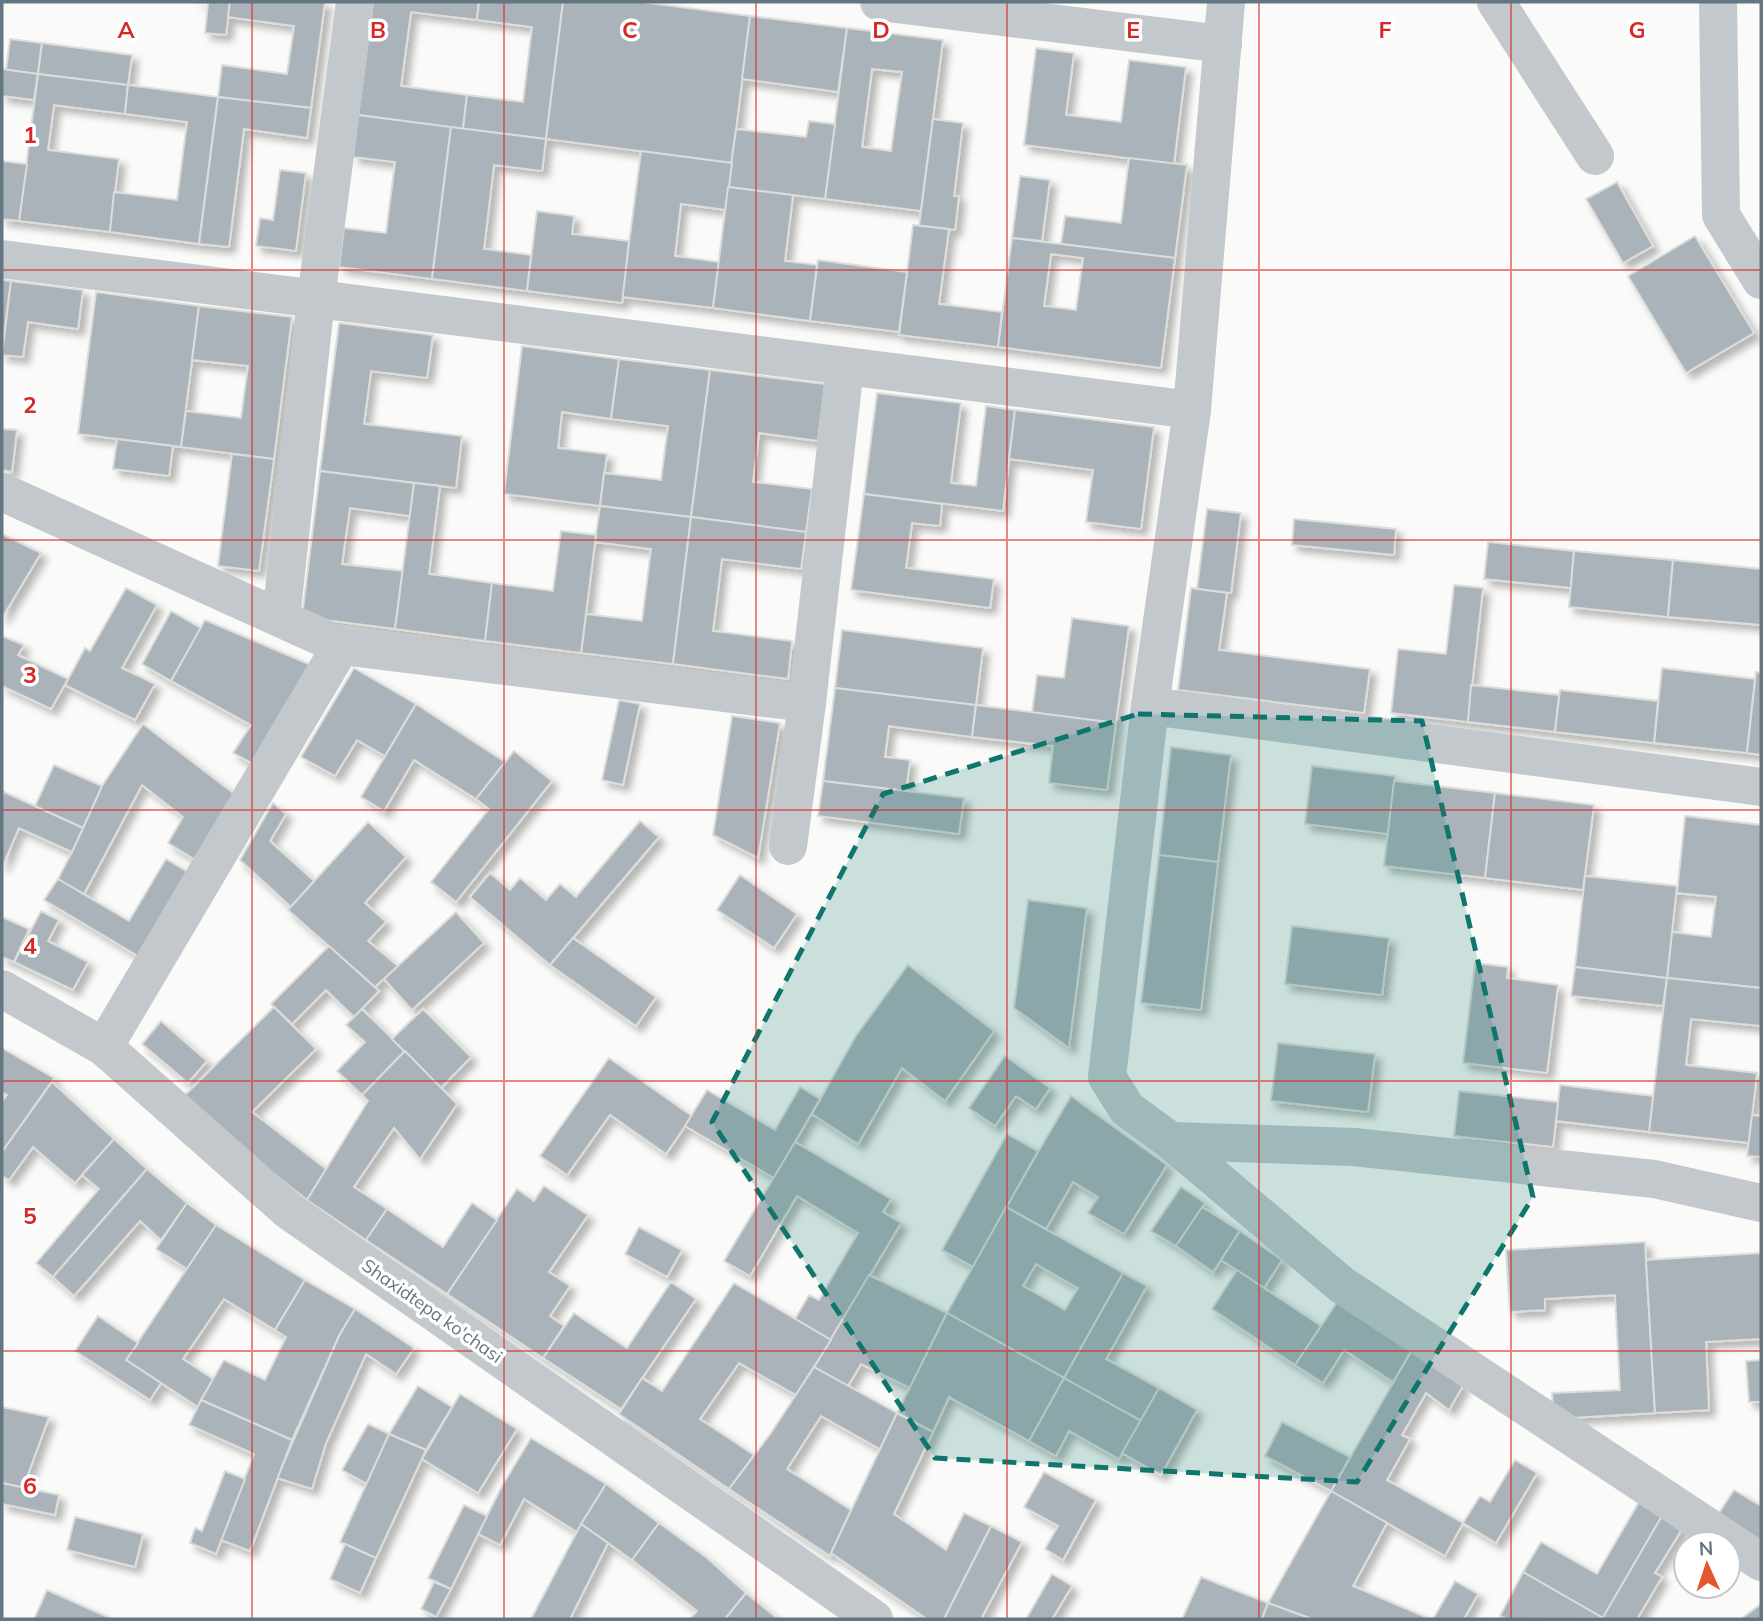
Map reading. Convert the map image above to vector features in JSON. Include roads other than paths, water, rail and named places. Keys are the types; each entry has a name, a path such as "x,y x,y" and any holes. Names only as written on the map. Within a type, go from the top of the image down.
{"street":[{"path":"281,618 316,299 355,2"},
{"path":"879,2 1223,44"},
{"path":"1226,2 1192,410 1150,706 1107,1077 1127,1110 1171,1141 1342,1285 1761,1562"},
{"path":"1496,2 1595,156"},
{"path":"1718,2 1721,215 1761,280"},
{"path":"2,258 1192,410"},
{"path":"788,846 845,367"},
{"path":"2,492 341,646 807,703"},
{"path":"104,1047 341,646"},
{"path":"1150,706 1761,787"},
{"name":"Shaxidtepa ko'chasi","path":"2,989 104,1047 289,1212 874,1619"},
{"path":"1171,1141 1367,1148 1654,1179 1761,1203"}]}
